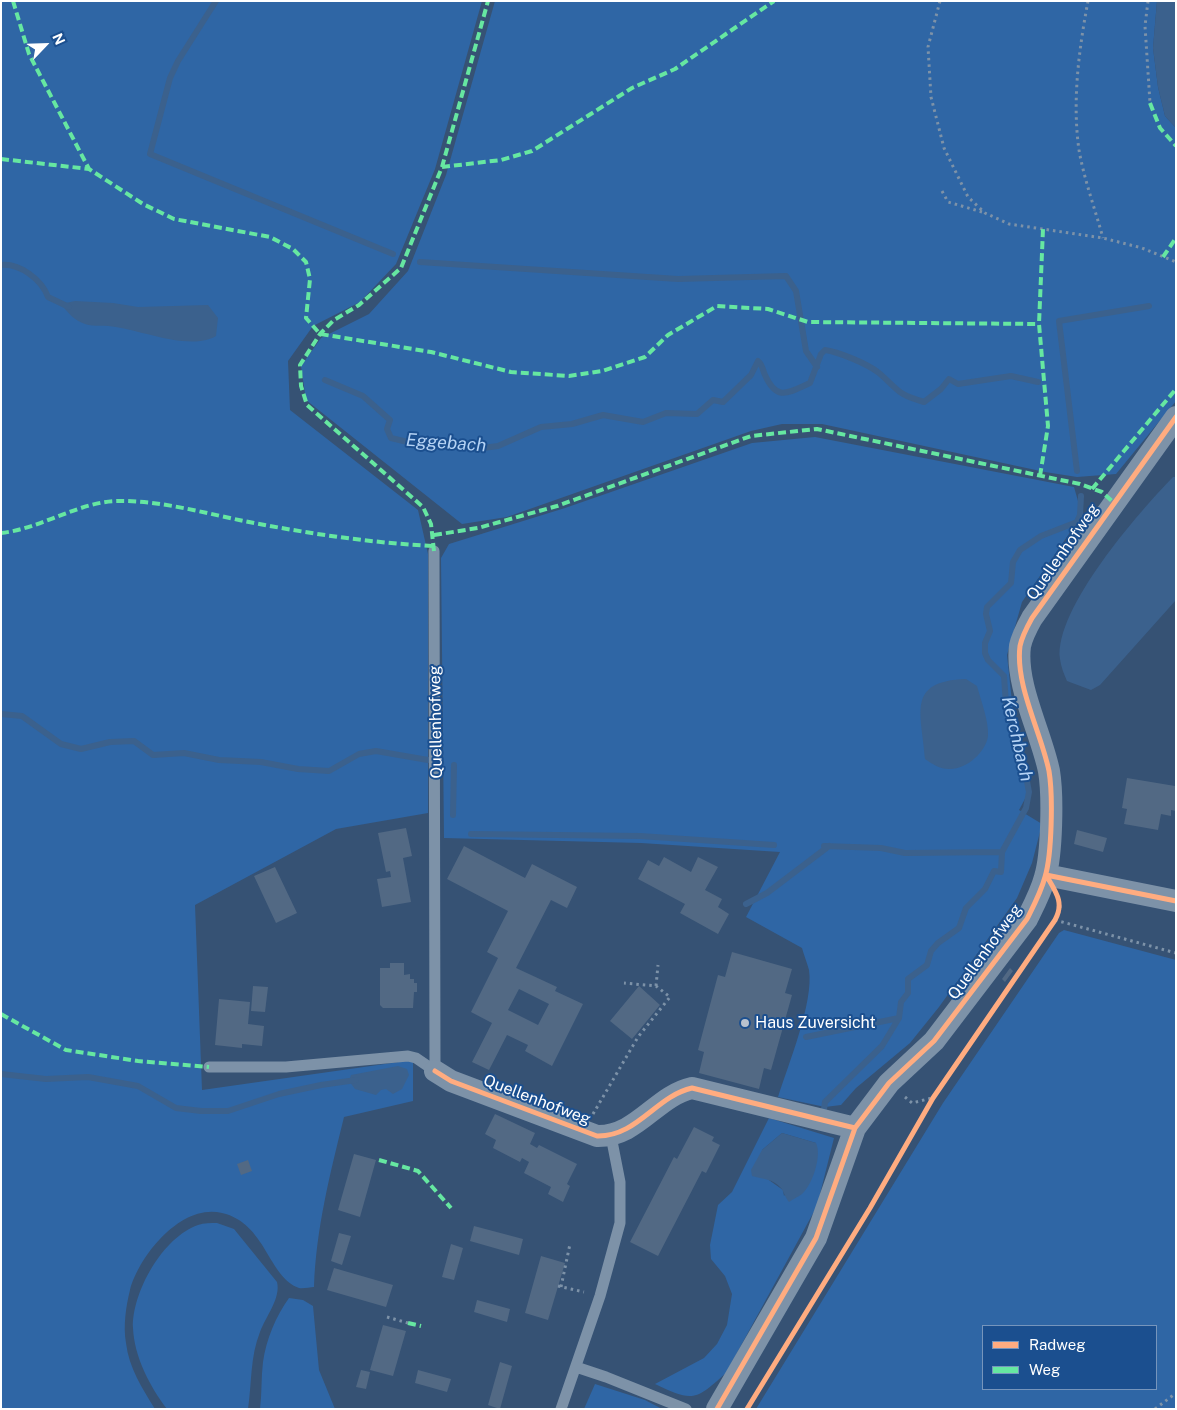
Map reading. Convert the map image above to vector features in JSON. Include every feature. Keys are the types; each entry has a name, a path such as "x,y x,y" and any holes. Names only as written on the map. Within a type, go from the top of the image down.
{"street":[{"name":"Quellenhofweg","path":"717,1409 816,1238 855,1128 889,1083 934,1041 1016,933 1036,901 1046,875 1050,824 1050,774 1022,673 1020,646 1032,618 1107,510 1176,417"},
{"path":"1046,875 1176,901"},
{"name":"Quellenhofweg","path":"436,1071 451,1081 583,1131 598,1136 611,1136"},
{"path":"611,1136 633,1125 679,1093 692,1088 855,1128"}],"lane":[{"name":"Quellenhofweg","path":"434,551 436,1071"},
{"path":"209,1067 286,1067 408,1056 416,1058 436,1071"},
{"path":"561,1409 600,1296 620,1223 620,1182 611,1136"},
{"path":"576,1367 686,1409"}],"path":[{"path":"940,1 928,48 931,97 944,148 968,197 986,213"},
{"path":"1088,1 1081,39 1076,104 1079,150 1102,238"},
{"path":"1148,1 1145,26 1150,103"},
{"path":"942,191 946,201 986,213 1009,224 1102,238 1142,248 1176,262"},
{"path":"747,1409 870,1208 933,1098 1055,920 1060,910 1060,898 1046,875"},
{"path":"1055,920 1176,953"},
{"path":"656,986 658,965"},
{"path":"583,1131 638,1038 670,997 656,986 624,983"},
{"path":"889,1083 912,1103 933,1098"},
{"path":"569,1288 559,1286 570,1244"},
{"path":"387,1317 408,1322"},
{"path":"1155,1409 1176,1393"}],"shaded area":[{"path":"1,1 482,1 435,169 396,264 360,302 313,326 288,361 290,410 418,510 428,554 428,813 336,829 195,905 202,1090 413,1060 413,1101 344,1117 321,1223 314,1287 299,1288 289,1282 280,1273 258,1238 248,1227 237,1219 222,1213 207,1212 192,1216 177,1224 152,1248 142,1262 130,1290 126,1309 125,1336 133,1369 155,1409 1,1409"},
{"path":"495,1 1157,1 1153,48 1158,87 1165,116 1176,128 1176,401 1116,474 1077,477 1045,472 822,424 782,424 751,431 507,517 462,524 306,400 301,366 321,338 369,314 408,271 446,175"},
{"path":"1157,1 1176,1 1176,128 1165,116 1158,87 1153,48"},
{"path":"75,301 113,303 138,307 208,305 218,318 216,336 206,340 180,341 116,327 89,325 81,323 61,304"},
{"path":"815,437 1074,487 1082,515 1022,602 1007,655 1013,711 1026,762 1026,797 1019,810 1042,824 1032,863 1017,898 939,1007 910,1043 856,1088 841,1105 825,1107 778,1097 799,1034 808,999 809,970 802,948 746,917 780,852 641,843 444,838 441,558 449,544 565,508 752,443"},
{"path":"1173,477 1176,477 1176,600 1100,685 1091,690 1067,681 1060,659 1062,638 1070,614 1102,562 1140,513"},
{"path":"966,679 977,686 987,724 988,736 983,748 974,759 955,769 942,768 925,759 921,714 922,703 925,693 933,686 947,681"},
{"path":"1064,930 1176,960 1176,1409 756,1409 943,1103 1059,933"},
{"path":"398,1066 407,1069 409,1075 402,1089 393,1094 386,1089 381,1090 376,1095 355,1089 349,1081 351,1075"},
{"path":"769,1118 834,1138 817,1206 726,1373 700,1394 686,1396 655,1384 704,1358 717,1344 727,1325 732,1294 725,1276 711,1259 710,1245 718,1205 732,1192","holes":["782,1133 816,1143 784,1196 783,1190 766,1178 762,1150"]},
{"path":"782,1133 816,1143 818,1148 816,1169 810,1183 803,1193 789,1202 778,1185 752,1176 751,1170 762,1150"},
{"path":"217,1223 234,1229 277,1282 278,1288 275,1301 260,1332 254,1351 248,1409 167,1409 149,1381 136,1349 133,1328 138,1298 152,1268 173,1241 185,1231 198,1225"},
{"path":"289,1298 303,1300 313,1306 319,1370 335,1409 260,1409 264,1354 276,1320"},
{"path":"595,1384 645,1400 662,1409 584,1409"}],"building":[{"path":"1127,778 1175,786 1176,811 1171,810 1171,816 1161,814 1158,830 1124,824 1127,809 1122,808"},
{"path":"406,828 412,856 403,858 411,902 382,907 377,879 391,877 390,871 386,872 378,833"},
{"path":"1077,830 1107,838 1103,852 1074,844"},
{"path":"464,846 525,878 532,864 577,887 567,908 551,900 516,968 557,987 555,991 583,1004 552,1066 525,1051 528,1045 507,1035 489,1070 472,1062 492,1023 471,1012 498,958 487,952 508,911 447,879","holes":["519,989 549,1004 538,1025 508,1010"]},
{"path":"664,857 691,872 698,857 718,867 705,890 722,899 718,907 729,914 718,934 680,913 685,904 638,879 648,860 659,866"},
{"path":"275,867 297,913 276,923 254,876"},
{"name":"Haus Zuversicht","path":"732,952 792,969 785,993 792,995 771,1070 764,1068 759,1089 699,1073 704,1052 698,1050 718,975 725,977"},
{"path":"390,963 404,963 404,975 410,974 410,979 414,979 414,983 417,983 417,992 414,992 413,1008 383,1008 380,1005 380,968 390,968"},
{"path":"1010,968 1013,971 1005,982 1002,979"},
{"path":"253,986 268,987 265,1012 251,1011"},
{"path":"639,986 660,1005 632,1039 610,1021"},
{"path":"219,999 250,1002 248,1024 264,1026 262,1046 242,1044 242,1048 215,1045"},
{"path":"495,1114 535,1133 530,1144 537,1148 539,1145 577,1164 567,1184 570,1186 563,1202 548,1194 551,1187 524,1173 529,1162 522,1158 520,1162 493,1148 496,1140 485,1134"},
{"path":"694,1127 714,1137 712,1141 720,1145 706,1173 702,1171 658,1256 630,1242 674,1157 677,1159"},
{"path":"354,1154 376,1160 360,1217 338,1210"},
{"path":"248,1160 252,1171 241,1175 237,1164"},
{"path":"474,1226 523,1239 519,1255 470,1241"},
{"path":"339,1233 351,1236 342,1265 331,1261"},
{"path":"451,1244 463,1248 454,1280 442,1277"},
{"path":"541,1256 565,1263 548,1320 525,1313"},
{"path":"334,1268 393,1285 386,1307 327,1290"},
{"path":"477,1300 510,1309 507,1322 474,1312"},
{"path":"383,1325 406,1331 393,1376 370,1370"},
{"path":"500,1362 512,1366 500,1409 488,1405"},
{"path":"361,1370 370,1372 366,1389 356,1387"},
{"path":"418,1370 451,1379 447,1392 415,1383"}],"waterway":[{"path":"216,1 178,61 170,78 150,154 393,254"},
{"path":"420,262 678,279 786,276 796,291 806,351 817,367"},
{"name":"Eggebach","path":"1,265 8,265 23,270 36,279 48,297 69,307"},
{"name":"Kerchbach","path":"1077,471 1059,321 1149,306"},
{"name":"Eggebach","path":"325,380 363,396 390,420 387,429 391,438 420,445 456,445 483,448 498,446 541,427 572,424 603,415 643,422 666,413 697,414 713,400 723,402 751,375 758,361 769,384 779,392 789,392 810,383 821,354 825,350 868,366 903,394 924,402 941,389 949,379 958,384 1011,376 1038,382"},
{"name":"Kerchbach","path":"824,1109 825,1102 882,1046 899,1018 901,1002 908,993 908,979 927,965 931,951 938,943 959,928 966,908 985,889 994,871 1001,872 1002,852 1026,808 1029,792 1022,755 1006,704 1004,676 988,660 985,653 985,643 990,631 986,614 987,607 1011,583 1013,562 1020,550 1041,536 1077,522 1080,515 1081,496"},
{"path":"1,714 22,716 61,744 81,749 110,742 134,741 153,755 184,753 219,760 261,762 298,769 329,771 359,754 376,751 428,760"},
{"path":"453,815 454,765"},
{"path":"471,834 640,836 774,845"},
{"path":"824,846 881,848 905,853 1002,852"},
{"path":"746,904 767,893 829,846"},
{"path":"806,1037 899,1018"},
{"path":"1,1074 46,1079 88,1077 138,1086 176,1108 201,1111 228,1111 279,1094 356,1080"}],"marked path":[{"path":"13,1 29,54 89,169"},
{"path":"434,551 431,524 423,507 307,405 301,386 300,365 320,334 334,320 359,305 401,268 442,167 488,1"},
{"path":"442,167 501,160 532,151 632,88 675,69 774,1"},
{"path":"1150,103 1160,128 1176,146"},
{"path":"1,159 89,169 143,204 174,219 270,237 293,249 306,262 310,279 306,318 320,334 431,352 511,372 569,376 602,371 645,357 668,335 717,306 768,309 808,322 1039,324"},
{"path":"1040,476 1048,426 1039,324 1043,229"},
{"path":"1163,257 1176,238"},
{"path":"1092,489 1176,389"},
{"path":"434,535 478,528 557,506 751,436 817,429 1080,484 1102,492 1113,502"},
{"path":"1,533 31,526 90,505 104,502 134,501 167,505 318,534 388,543 434,546"},
{"path":"1,1014 66,1050 138,1061 209,1067"},
{"path":"379,1160 418,1171 451,1208"},
{"path":"408,1323 421,1326"}],"cycle path":[{"path":"717,1409 816,1238 855,1128 889,1083 934,1041 1027,919 1037,898 1045,877 1049,854 1051,794 1049,771 1021,676 1019,661 1021,642 1032,618 1176,417"},
{"path":"1046,875 1176,901"},
{"path":"747,1409 870,1208 933,1098 1055,920 1058,914 1059,902 1046,875"},
{"path":"435,1071 451,1081 597,1136 611,1135 624,1130 679,1092 692,1088 855,1128"}],"place":[{"name":"Haus Zuversicht","path":"745,1023"}]}
